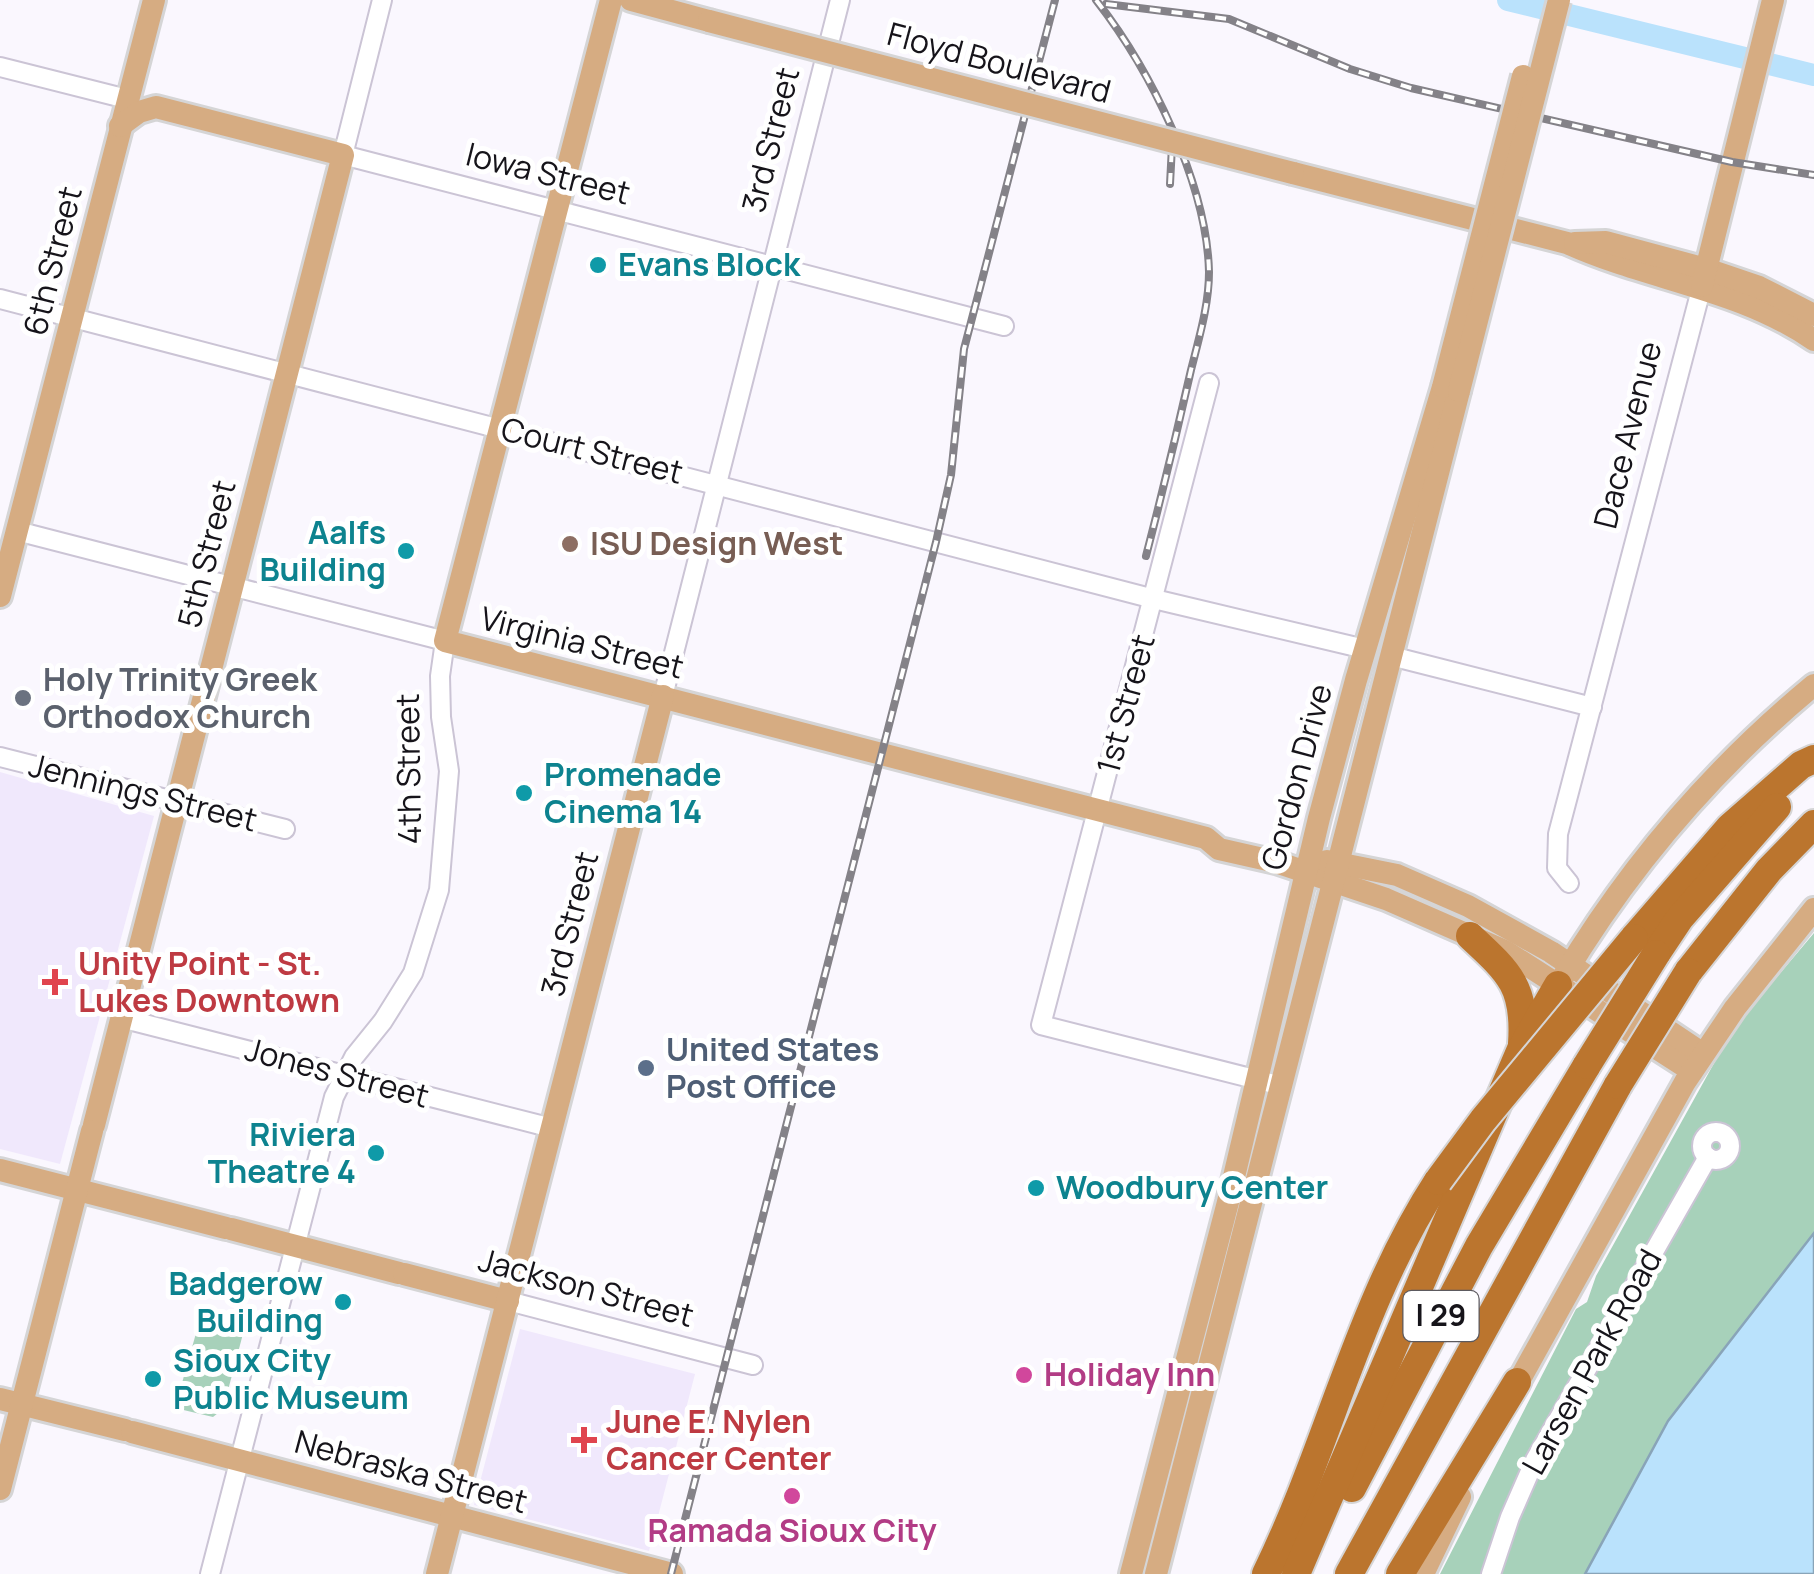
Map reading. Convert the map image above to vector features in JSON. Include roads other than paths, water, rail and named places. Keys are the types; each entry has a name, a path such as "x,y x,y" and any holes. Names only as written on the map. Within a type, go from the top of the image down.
{"highway":[{"path":"1266,1574 1292,1521 1379,1290 1413,1220 1438,1181 1484,1120 1645,946 1730,828 1801,765 1814,759"},
{"name":"I 29","path":"1308,1574 1478,1246 1587,1065 1645,946 1680,918 1742,845 1814,772"},
{"name":"I 29","path":"1349,1574 1618,1085 1688,972 1769,870 1814,824"},
{"path":"1470,936 1507,970 1517,986 1524,1017 1521,1050"},
{"path":"1296,1574 1521,1050 1564,975"},
{"path":"1400,1574 1518,1382"}],"main road":[{"name":"6th Street","path":"0,596 154,0"},
{"name":"4th Street","path":"446,641 612,0"},
{"name":"Floyd Boulevard","path":"631,0 1567,243 1605,260 1704,278"},
{"name":"Gordon Drive","path":"1156,1574 1390,656 1543,0"},
{"name":"Gordon Drive","path":"1131,1574 1365,650 1451,389 1558,0"},
{"name":"Dace Avenue","path":"1704,278 1773,0"},
{"path":"131,89 156,107"},
{"path":"120,126 139,112 156,107"},
{"name":"Iowa Street","path":"156,107 344,155"},
{"name":"5th Street","path":"0,1489 11,1401 77,1190 344,155"},
{"path":"1704,278 1759,287 1814,315"},
{"path":"1704,278 1814,340"},
{"name":"Virginia Street","path":"446,641 1206,838 1224,834 1336,873"},
{"path":"1564,975 1635,870 1691,804 1780,714 1814,686"},
{"name":"3rd Street","path":"437,1574 663,696"},
{"path":"1351,814 1354,841 1370,859 1486,915 1564,975 1698,1062"},
{"path":"1336,873 1397,875"},
{"path":"1336,873 1386,899 1564,975"},
{"path":"1424,1574 1518,1382 1698,1062 1776,954 1814,909"},
{"name":"Jackson Street","path":"0,1170 508,1301"},
{"name":"Nebraska Street","path":"11,1401 672,1574"}],"street":[{"name":"5th Street","path":"344,155 382,0"},
{"name":"3rd Street","path":"663,696 840,0"},
{"path":"0,67 131,89"},
{"name":"Iowa Street","path":"344,155 1004,326"},
{"name":"Dace Avenue","path":"1569,883 1557,868 1558,834 1704,278"},
{"name":"Court Street","path":"0,298 1184,607 1365,650"},
{"name":"1st Street","path":"1209,382 1041,1024 1258,1080"},
{"name":"Virginia Street","path":"17,531 446,641"},
{"name":"4th Street","path":"210,1574 334,1097 354,1057 413,974 439,890 449,771 440,690 446,641"},
{"path":"1390,656 1592,707"},
{"name":"Jennings Street","path":"0,757 286,829"},
{"name":"Jones Street","path":"122,1018 552,1128"},
{"path":"1258,1080 1282,1086"},
{"name":"Larsen Park Road","path":"1491,1574 1535,1460 1708,1158"},
{"name":"Jackson Street","path":"508,1301 752,1364"}],"water":[{"path":"1814,1233 1814,1574 1585,1574 1668,1421"}],"waterway":[{"path":"1508,0 1814,75"}],"railway":[{"path":"671,1574 936,542 951,475 964,349 1055,0"},
{"path":"1096,0 1136,59 1172,128 1187,165 1206,238 1209,272 1203,321 1146,556"},
{"path":"1106,4 1229,19 1350,69 1411,88 1732,162 1814,175"},
{"path":"1170,184 1172,146"}],"place":[{"name":"Evans Block","path":"598,265"},
{"name":"ISU Design West","path":"570,544"},
{"name":"Aalfs Building","path":"406,551"},
{"name":"Holy Trinity Greek Orthodox Church","path":"23,698"},
{"name":"Promenade Cinema 14","path":"524,793"},
{"name":"Unity Point - St. Lukes Downtown","path":"55,982"},
{"name":"United States Post Office","path":"646,1068"},
{"name":"Riviera Theatre 4","path":"376,1153"},
{"name":"Woodbury Center","path":"1036,1188"},
{"name":"Badgerow Building","path":"343,1302"},
{"name":"Holiday Inn","path":"1024,1375"},
{"name":"Sioux City Public Museum","path":"153,1379"},
{"name":"June E. Nylen Cancer Center","path":"584,1440"},
{"name":"Ramada Sioux City","path":"792,1496"}]}
